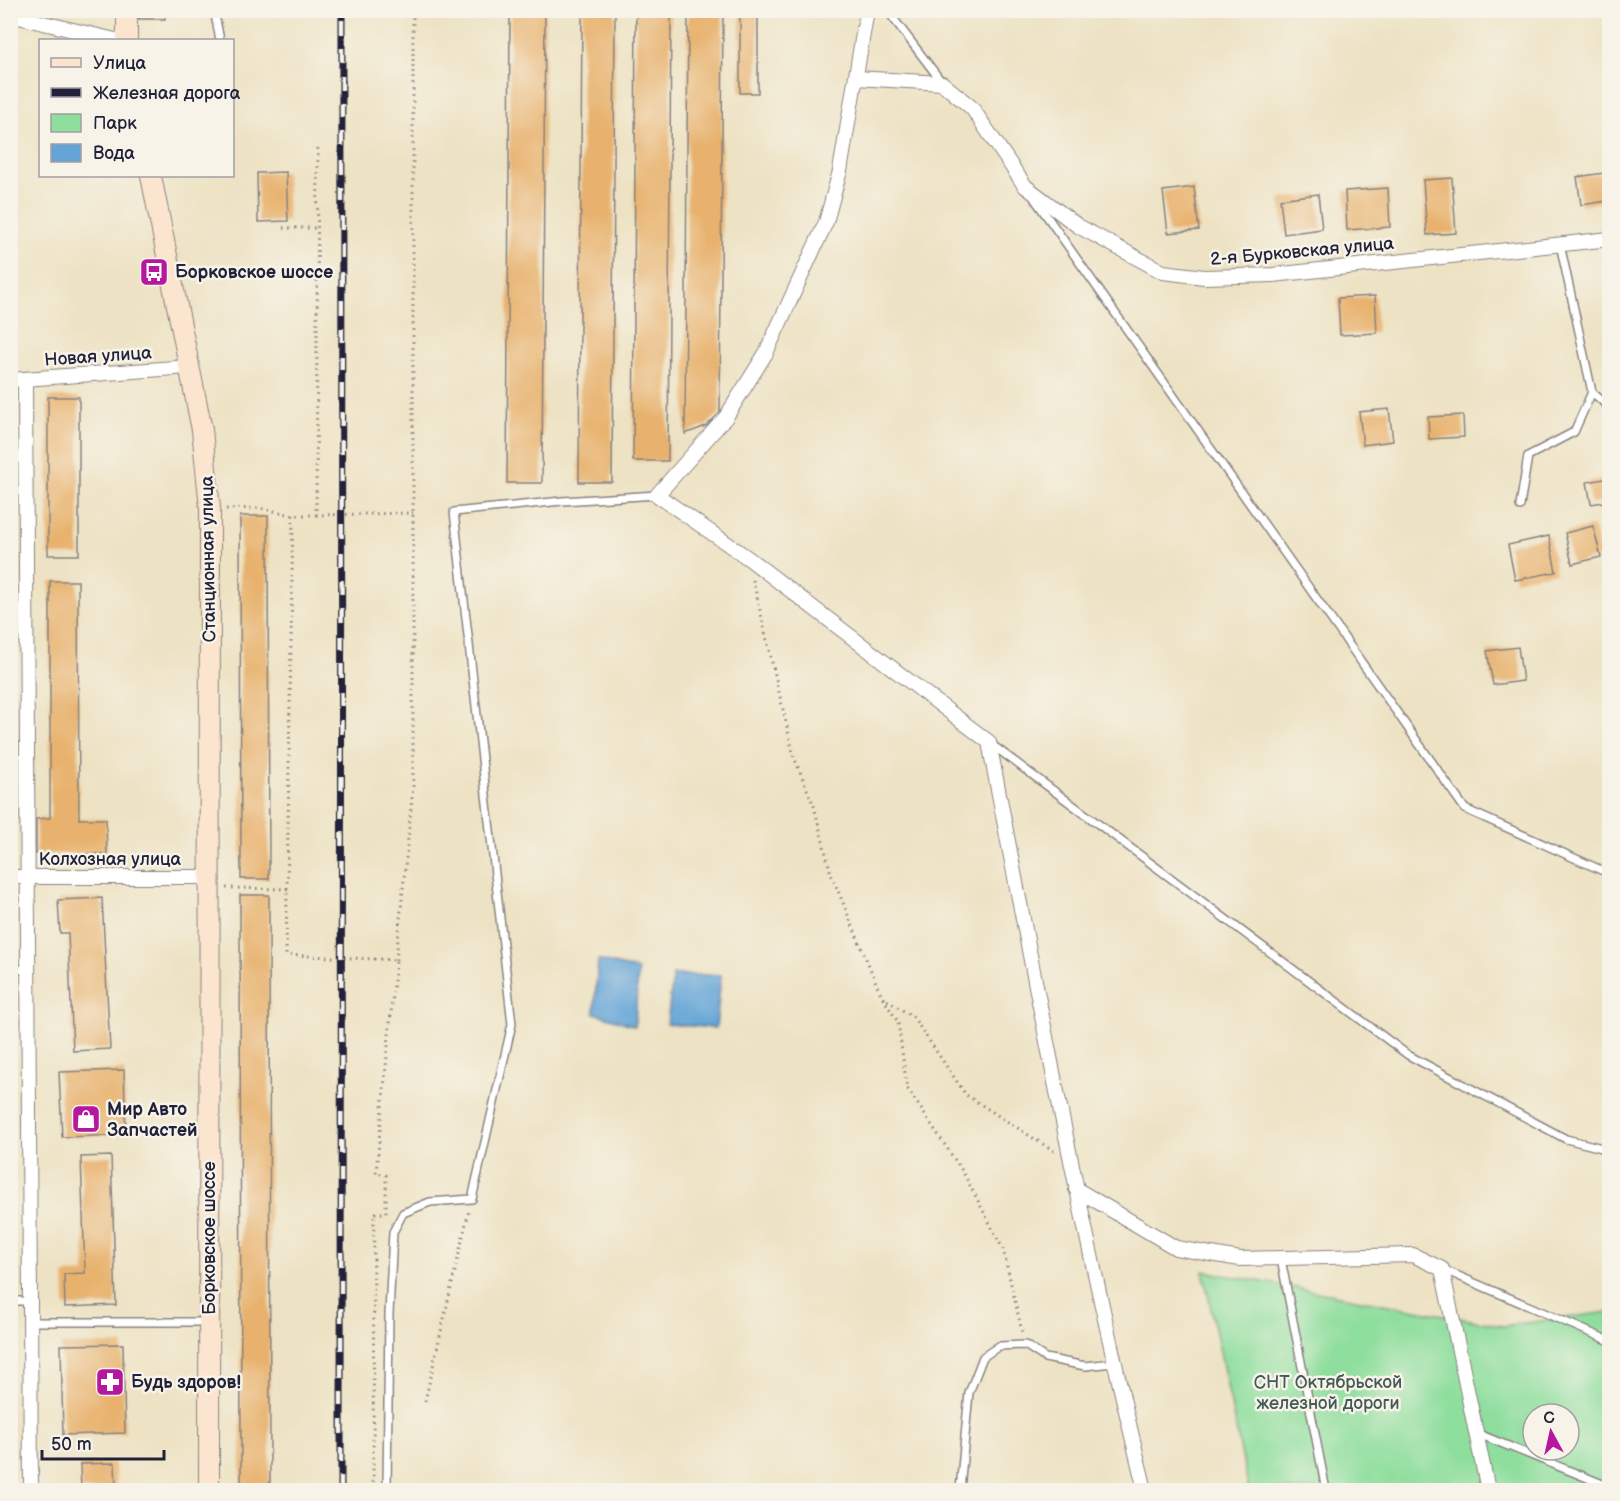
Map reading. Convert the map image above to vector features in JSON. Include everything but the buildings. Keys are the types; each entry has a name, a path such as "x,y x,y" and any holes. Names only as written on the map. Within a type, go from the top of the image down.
{"main road":[{"path":"127,10 127,39"},
{"name":"Станционная улица","path":"151,177 202,430 210,510 209,882"},
{"name":"Борковское шоссе","path":"209,882 209,1491"}],"street":[{"path":"867,10 840,171 826,222 766,353 726,417 657,495 748,558 989,742 1070,1162 1113,1362 1145,1491"},
{"path":"10,15 111,39"},
{"path":"856,78 942,83"},
{"name":"2-я Бурковская улица","path":"942,83 972,108 1025,186 1078,226 1162,272 1204,277 1273,275 1610,239"},
{"name":"Новая улица","path":"18,380 189,367"},
{"path":"18,380 29,877 31,1491"},
{"name":"Колхозная улица","path":"10,877 209,882"},
{"path":"1076,1189 1176,1248 1240,1260 1413,1255 1442,1269 1488,1491"}],"lane":[{"path":"214,10 219,39"},
{"path":"887,10 942,83"},
{"path":"1025,186 1465,809 1610,874"},
{"path":"1560,244 1592,392 1610,408"},
{"path":"1520,506 1528,456 1574,432 1592,392"},
{"path":"387,1491 389,1314 393,1232 403,1214 430,1202 472,1199 512,1024 454,512 562,501 657,495"},
{"path":"989,742 1408,1055 1566,1139 1610,1150"},
{"path":"10,970 29,969"},
{"path":"1281,1259 1326,1491"},
{"path":"1442,1269 1610,1341"},
{"path":"10,1301 31,1301"},
{"path":"31,1322 209,1322"},
{"path":"960,1491 969,1393 983,1357 999,1346 1024,1345 1045,1358 1085,1366 1113,1362"},
{"path":"1476,1433 1610,1487"}],"path":[{"path":"373,1491 374,1213 386,1213 386,1175 376,1173 412,787 413,10"},
{"path":"316,515 318,145"},
{"path":"284,228 317,228"},
{"path":"210,510 259,508 293,514 316,515 413,513"},
{"path":"293,514 286,955 396,960"},
{"path":"748,558 795,757 814,806 831,874 882,997 898,1023 907,1088 963,1172 1003,1249 1024,1345"},
{"path":"209,882 288,889"},
{"path":"882,997 913,1017 966,1095 1070,1162"},
{"path":"425,1401 472,1199"}],"green space":[{"name":"СНТ Октябрьской железной дороги","path":"1203,1271 1503,1326 1609,1312 1609,1490 1249,1490"}],"water":[{"path":"598,960 638,970 635,1026 594,1013"},
{"path":"673,975 721,975 716,1028 667,1024"}],"railway":[{"path":"341,1490 342,10"}],"place":[{"name":"Борковское шоссе","path":"154,272"},
{"name":"Мир Авто Запчастей","path":"86,1119"},
{"name":"Будь здоров!","path":"110,1382"}]}
